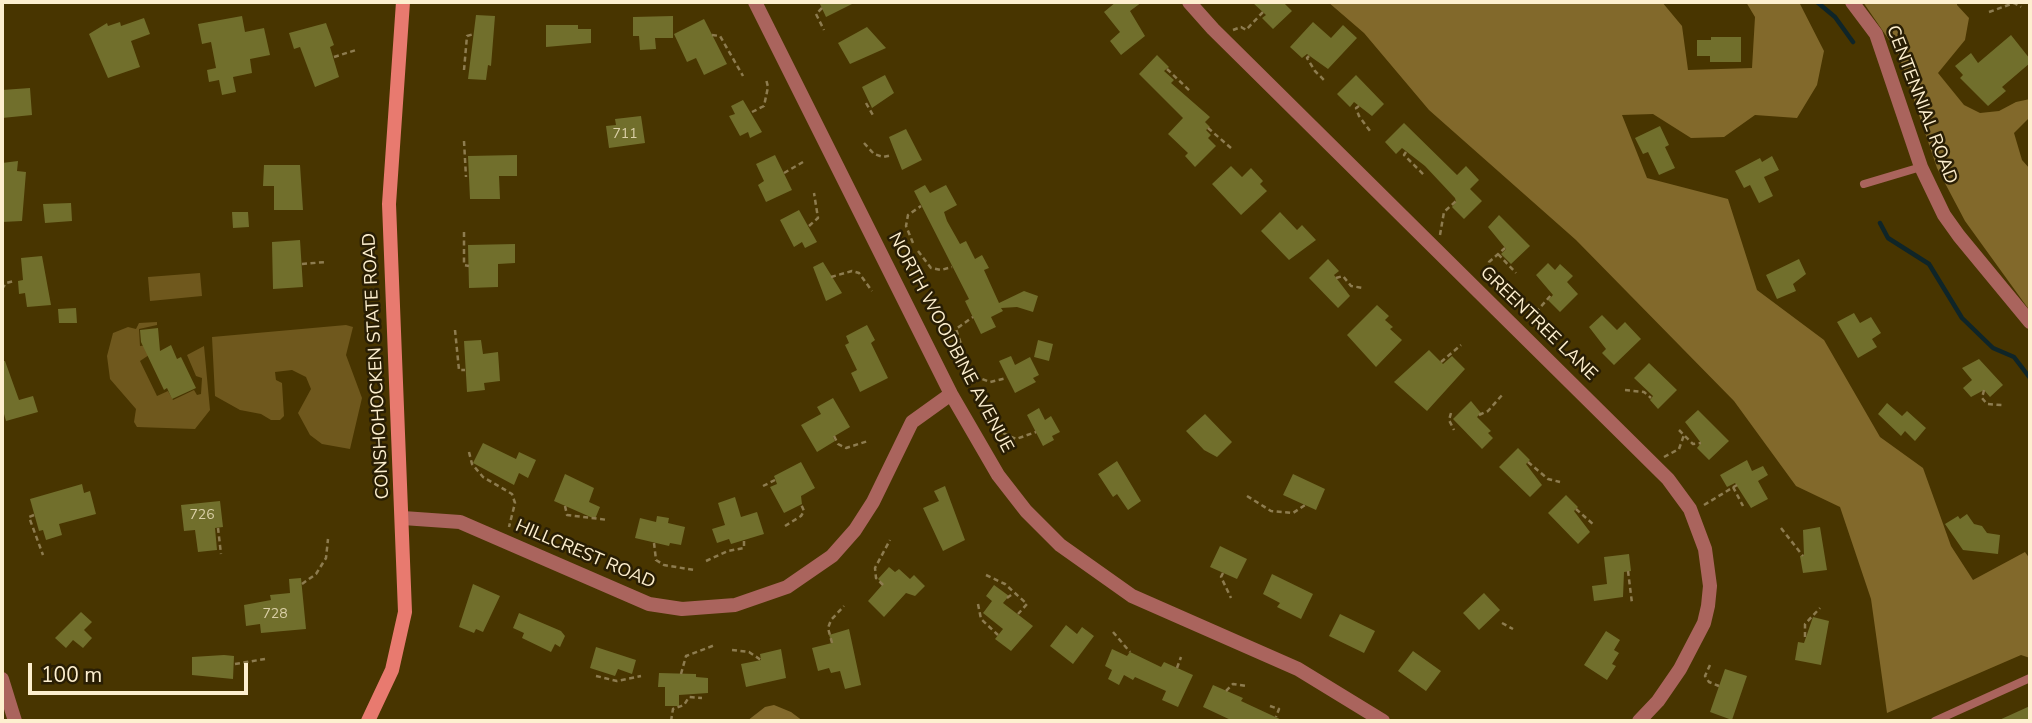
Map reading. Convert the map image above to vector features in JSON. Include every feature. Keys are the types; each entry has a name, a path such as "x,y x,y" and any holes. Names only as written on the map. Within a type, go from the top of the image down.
{"main road":[{"name":"CONSHOHOCKEN STATE ROAD","path":"368,721 392,670 404,627 406,582 389,204 403,2"}],"street":[{"name":"NORTH WOODBINE AVENUE","path":"755,2 951,394 998,475 1026,511 1060,545 1132,596 1298,669 1383,721"},
{"name":"GREENTREE LANE","path":"1189,2 1223,40 1652,464 1690,509 1705,550 1710,586 1704,623 1695,643 1658,701 1639,721"},
{"name":"CENTENNIAL ROAD","path":"1852,2 1876,34 1921,167 1959,236 2030,322"},
{"name":"HILLCREST ROAD","path":"403,517 453,520 649,604 700,609 752,601 803,578 844,544 873,502 912,422 951,394"},
{"path":"2,679 15,721"}],"lane":[{"path":"1864,184 1921,167"},
{"path":"1935,721 2030,678"}],"path":[{"path":"1989,12 2010,7 2014,3 2021,7"},
{"path":"822,8 816,14 824,30"},
{"path":"1223,40 1234,30 1241,27 1246,30 1263,12"},
{"path":"464,70 467,36 474,34"},
{"path":"712,35 720,36 743,76"},
{"path":"334,57 356,50"},
{"path":"1309,56 1307,58 1315,71 1326,82"},
{"path":"1167,69 1192,92"},
{"path":"752,112 764,106 768,96 766,79"},
{"path":"866,103 874,117"},
{"path":"1359,106 1356,108 1359,116 1370,131"},
{"path":"1208,128 1231,148"},
{"path":"464,141 466,177"},
{"path":"864,143 874,155 892,155"},
{"path":"1406,152 1404,155 1424,175"},
{"path":"784,173 803,162"},
{"path":"809,226 818,218 814,194"},
{"path":"1430,245 1441,234 1444,212 1455,201"},
{"path":"913,243 906,226 908,215 921,206"},
{"path":"464,232 464,265 469,266"},
{"path":"1475,289 1487,278 1489,262 1505,248"},
{"path":"918,251 931,268 941,270 952,267"},
{"path":"1498,254 1516,273"},
{"path":"302,264 326,262"},
{"path":"831,278 852,271 859,273 872,291"},
{"path":"1336,278 1343,276 1351,286 1363,288"},
{"path":"2,289 14,281"},
{"path":"1527,340 1537,331 1536,311 1552,294"},
{"path":"966,359 956,329 973,317"},
{"path":"455,330 459,370 465,370"},
{"path":"1441,362 1461,345"},
{"path":"972,367 977,377 990,382 1007,378"},
{"path":"1625,390 1644,392 1651,398"},
{"path":"1984,390 1982,398 1987,404 2002,405"},
{"path":"1479,415 1488,411 1503,394"},
{"path":"1451,413 1449,420 1454,430"},
{"path":"990,421 1003,433 1016,439 1036,432"},
{"path":"1679,430 1693,444 1701,443"},
{"path":"1652,464 1679,449 1684,435"},
{"path":"834,436 838,444 846,448 868,441"},
{"path":"469,452 472,464 483,477 512,494 513,516 504,542"},
{"path":"1528,462 1548,479 1560,482"},
{"path":"763,486 775,480"},
{"path":"1704,505 1735,486 1743,506"},
{"path":"1247,496 1271,511 1293,513 1305,505"},
{"path":"785,526 804,512 801,504"},
{"path":"565,506 567,515 608,520"},
{"path":"1576,509 1594,525"},
{"path":"34,515 29,516 43,555"},
{"path":"218,528 221,554"},
{"path":"1782,528 1803,556"},
{"path":"302,584 316,574 326,558 328,539"},
{"path":"706,561 744,548 744,540"},
{"path":"883,585 876,578 875,568 890,540"},
{"path":"654,543 656,560 664,565 694,570"},
{"path":"1628,571 1632,603"},
{"path":"1223,573 1221,578 1231,598"},
{"path":"986,575 1027,604 1018,614"},
{"path":"1007,598 1015,593"},
{"path":"978,604 981,619 998,635"},
{"path":"832,643 828,628 831,620 844,606"},
{"path":"1805,637 1805,624 1821,608"},
{"path":"1502,623 1513,629"},
{"path":"1113,632 1129,652"},
{"path":"681,674 687,656 715,645"},
{"path":"732,650 749,652 761,660"},
{"path":"1177,668 1181,657"},
{"path":"235,664 262,662 265,659"},
{"path":"1710,665 1706,676 1709,682 1719,686"},
{"path":"596,676 641,676"},
{"path":"1226,691 1228,685 1246,686"},
{"path":"671,721 673,709 684,705 689,697 702,698"},
{"path":"1270,706 1279,709 1276,718"}],"shaded area":[{"path":"1328,2 1662,2 1682,26 1688,70 1752,68 1755,17 1746,2 1799,2 1824,51 1817,85 1797,118 1755,115 1724,137 1691,138 1653,114 1622,115 1647,178 1728,199 1757,290 1824,340 1880,437 1923,468 1951,546 1973,580 2025,552 2030,559 2030,658 2021,655 1887,713 1871,599 1840,507 1796,486 1734,401 1576,240 1429,110 1364,33"},
{"path":"1863,2 1957,2 1969,18 1965,40 1938,73 1964,105 1980,113 1999,111 2016,102 2030,99 2030,117 2014,133 2022,160 2030,169 2030,311 1965,221 1937,168 1898,53"},
{"path":"200,273 202,296 150,301 148,277"},
{"path":"157,322 157,325 139,329 140,346 150,345 152,353 140,361 157,396 168,391 173,400 194,390 197,395 201,394 202,378 196,376 187,355 204,346 210,410 195,429 137,427 134,422 136,409 110,379 107,356 113,333 128,327 136,329 139,323"},
{"path":"346,325 353,327 346,355 362,398 350,449 322,444 310,435 298,413 311,389 306,377 292,370 275,372 276,380 282,383 284,416 280,420 271,420 261,414 240,410 215,396 212,337"},
{"path":"774,705 803,721 747,721 765,707"}],"building":[{"path":"819,2 856,2 826,17"},
{"path":"1116,2 1142,2 1130,11 1145,36 1121,55 1110,41 1120,32 1104,12"},
{"path":"1252,2 1283,2 1292,11 1273,29 1262,18 1266,15"},
{"path":"476,15 495,16 491,66 488,65 486,80 468,79"},
{"path":"242,16 245,32 264,28 270,55 250,59 252,73 233,77 236,92 222,95 219,80 209,82 207,70 216,68 211,42 202,44 198,24"},
{"path":"673,16 673,38 655,38 656,49 640,50 639,36 633,36 633,17"},
{"path":"144,18 150,34 131,41 140,67 108,78 89,34 107,23 108,26 120,22 121,26"},
{"path":"704,19 727,64 704,75 696,58 687,62 674,34"},
{"path":"1313,22 1331,38 1343,25 1357,38 1328,69 1307,54 1302,58 1290,47"},
{"path":"326,23 334,45 330,47 339,77 315,87 300,47 294,49 289,33"},
{"path":"546,25 578,25 578,29 591,29 591,43 546,47"},
{"path":"867,27 886,48 850,64 838,43"},
{"path":"2011,35 2030,59 2030,63 2002,87 2006,91 1988,106 1960,78 1963,75 1955,66 1971,53 1978,63"},
{"path":"1711,37 1741,37 1741,62 1710,62 1710,56 1697,56 1697,40 1711,40"},
{"path":"1157,55 1169,67 1164,71 1174,80 1171,83 1210,117 1205,122 1210,127 1206,130 1211,135 1208,138 1216,146 1195,167 1185,156 1188,153 1168,134 1183,118 1139,74"},
{"path":"885,75 894,93 872,108 862,87"},
{"path":"1356,75 1384,104 1372,116 1354,102 1350,107 1337,94"},
{"path":"30,88 32,115 2,118 2,90"},
{"path":"743,100 762,132 750,138 748,132 740,136 729,116 735,114 731,106"},
{"path":"641,116 645,143 609,148 606,126 616,125 615,119"},
{"path":"1404,123 1457,175 1466,166 1479,180 1470,189 1482,201 1464,219 1452,207 1456,202 1455,198 1425,166 1402,148 1396,154 1385,142"},
{"path":"1660,126 1669,145 1665,147 1675,168 1659,175 1648,152 1643,154 1635,138"},
{"path":"906,129 922,160 902,170 889,137"},
{"path":"517,155 517,176 499,176 500,199 470,199 468,156"},
{"path":"775,155 792,190 766,202 758,185 764,181 756,164"},
{"path":"1772,156 1779,170 1764,177 1773,196 1759,203 1750,185 1744,188 1735,171 1760,158 1762,162"},
{"path":"18,161 17,171 26,172 22,221 2,222 2,163"},
{"path":"264,165 300,165 303,210 274,210 274,186 263,186"},
{"path":"1231,166 1242,177 1251,168 1263,181 1260,184 1267,191 1241,215 1212,184"},
{"path":"925,185 930,193 946,185 957,205 944,212 947,221 960,244 966,241 975,259 982,255 989,268 984,270 999,303 1024,291 1038,296 1033,312 1017,307 1001,308 1003,311 991,317 996,327 981,334 965,301 969,299 914,191"},
{"path":"71,203 72,221 45,223 43,204"},
{"path":"799,210 817,242 805,248 802,242 794,247 780,220"},
{"path":"232,212 248,212 249,227 233,228"},
{"path":"1280,212 1297,230 1302,225 1316,240 1289,260 1261,231"},
{"path":"1499,215 1530,246 1511,264 1501,254 1506,249 1488,227"},
{"path":"300,240 303,287 273,289 272,242"},
{"path":"515,244 515,263 498,264 498,287 469,288 468,245"},
{"path":"42,256 51,305 27,307 25,293 19,294 18,281 23,280 21,258"},
{"path":"1328,259 1339,271 1334,275 1350,296 1338,308 1309,278"},
{"path":"1799,259 1806,274 1793,284 1796,291 1777,299 1766,275"},
{"path":"823,262 842,293 826,301 813,267"},
{"path":"1548,263 1555,270 1560,264 1573,276 1567,282 1578,294 1560,312 1548,300 1553,295 1536,275"},
{"path":"1377,305 1389,316 1385,320 1393,327 1390,329 1402,340 1376,367 1347,335"},
{"path":"76,308 77,323 59,323 58,309"},
{"path":"1854,313 1860,323 1871,317 1881,333 1872,339 1877,347 1858,358 1837,322"},
{"path":"1602,315 1617,330 1625,322 1641,339 1614,365 1602,353 1606,349 1589,327"},
{"path":"867,325 875,340 871,343 888,378 860,392 851,373 857,370 845,345 849,343 846,336"},
{"path":"158,328 160,351 171,345 177,359 181,357 196,388 172,399 167,388 164,390 141,342 140,330"},
{"path":"481,340 483,354 498,352 500,381 484,383 485,390 467,392 464,341"},
{"path":"1038,340 1053,344 1049,361 1034,357"},
{"path":"1429,350 1443,364 1452,356 1465,369 1427,411 1394,382"},
{"path":"1011,356 1015,365 1030,357 1039,375 1033,378 1036,382 1015,393 999,361"},
{"path":"1979,359 2003,385 1990,397 1984,390 1971,397 1963,388 1972,380 1962,368"},
{"path":"2,361 5,361 19,400 33,396 38,412 6,421 2,407"},
{"path":"1649,363 1677,390 1658,409 1650,400 1653,396 1634,378"},
{"path":"833,398 850,427 833,437 835,441 817,452 801,425 821,414 817,407"},
{"path":"1471,401 1481,413 1477,417 1491,431 1488,433 1493,438 1482,449 1453,419"},
{"path":"1887,403 1902,416 1907,411 1926,428 1915,441 1905,431 1901,436 1878,414"},
{"path":"1039,408 1045,420 1051,416 1060,432 1052,436 1054,440 1043,446 1027,415"},
{"path":"1698,410 1729,441 1709,460 1697,448 1701,443 1685,422"},
{"path":"1205,414 1232,442 1217,457 1204,450 1186,431"},
{"path":"483,443 516,459 519,452 536,460 528,478 519,473 514,485 473,463"},
{"path":"1518,448 1530,460 1526,464 1542,485 1530,497 1499,467"},
{"path":"1747,460 1752,471 1763,466 1768,475 1758,481 1768,499 1751,508 1735,483 1727,487 1720,475"},
{"path":"1117,461 1141,501 1128,510 1117,494 1113,497 1098,474"},
{"path":"801,462 815,488 801,496 802,504 784,513 770,487 777,484 774,476"},
{"path":"565,474 594,488 589,502 600,507 595,519 554,501"},
{"path":"1293,474 1325,489 1316,510 1283,495"},
{"path":"82,484 84,493 90,491 96,514 59,524 62,535 46,540 43,530 39,531 30,499"},
{"path":"945,486 965,540 943,551 923,508 939,501 934,491"},
{"path":"1566,495 1578,507 1574,511 1590,532 1578,544 1548,513"},
{"path":"735,497 741,517 757,512 764,534 731,544 729,539 717,543 712,529 725,525 718,503"},
{"path":"220,501 223,527 215,528 217,550 198,552 195,530 184,531 181,505"},
{"path":"1967,514 1974,524 1982,526 1987,533 2000,535 1998,554 1963,550 1945,524"},
{"path":"657,516 669,518 668,523 685,527 681,545 670,543 669,546 635,538 640,518 656,522"},
{"path":"1820,527 1827,570 1803,573 1800,556 1804,555 1803,530"},
{"path":"1220,546 1247,559 1237,579 1210,567"},
{"path":"1629,554 1631,571 1624,572 1623,597 1594,601 1592,586 1607,584 1604,557"},
{"path":"889,567 895,572 899,569 910,579 914,575 925,586 915,596 906,593 884,617 868,601 883,584 878,579"},
{"path":"1272,574 1313,594 1301,619 1277,607 1280,603 1263,594"},
{"path":"301,578 306,629 261,633 260,624 246,626 244,605 271,600 270,595 290,593 289,579"},
{"path":"473,584 500,596 483,632 476,629 474,633 459,627"},
{"path":"994,585 1009,596 1003,603 1033,626 1011,651 995,639 1003,629 983,613 992,601 986,596"},
{"path":"1484,593 1500,610 1479,630 1463,613"},
{"path":"81,612 92,622 84,630 92,638 83,648 73,640 66,648 55,638"},
{"path":"519,613 561,631 565,636 560,647 555,644 551,652 522,638 524,633 513,628"},
{"path":"1340,614 1375,631 1364,653 1329,636"},
{"path":"1813,617 1829,621 1821,665 1795,660 1798,642 1804,643"},
{"path":"1066,625 1077,634 1082,627 1094,636 1073,664 1050,646"},
{"path":"849,629 861,685 845,689 840,671 831,673 829,668 818,671 812,648 832,643 829,635"},
{"path":"1606,631 1620,640 1614,650 1619,653 1612,664 1616,666 1607,680 1584,665"},
{"path":"596,647 636,660 632,674 618,669 615,676 590,668"},
{"path":"781,649 786,678 746,687 741,664 761,660 760,654"},
{"path":"1112,649 1127,656 1130,652 1161,667 1164,662 1193,675 1178,707 1162,700 1166,691 1135,677 1133,680 1124,675 1119,685 1108,679 1112,670 1105,666"},
{"path":"1413,651 1441,671 1426,691 1398,671"},
{"path":"234,656 233,679 192,675 192,657"},
{"path":"1725,669 1747,676 1732,720 1710,712"},
{"path":"659,673 696,674 696,677 708,678 708,693 679,695 679,706 665,706 665,687 658,687"},
{"path":"1213,685 1284,721 1233,721 1203,707"},
{"path":"2030,706 2030,721 1997,721"}],"waterway":[{"path":"1817,2 1835,17 1853,42"},
{"path":"1880,223 1888,238 1929,264 1962,318 1993,348 2014,357 2030,378"}]}
